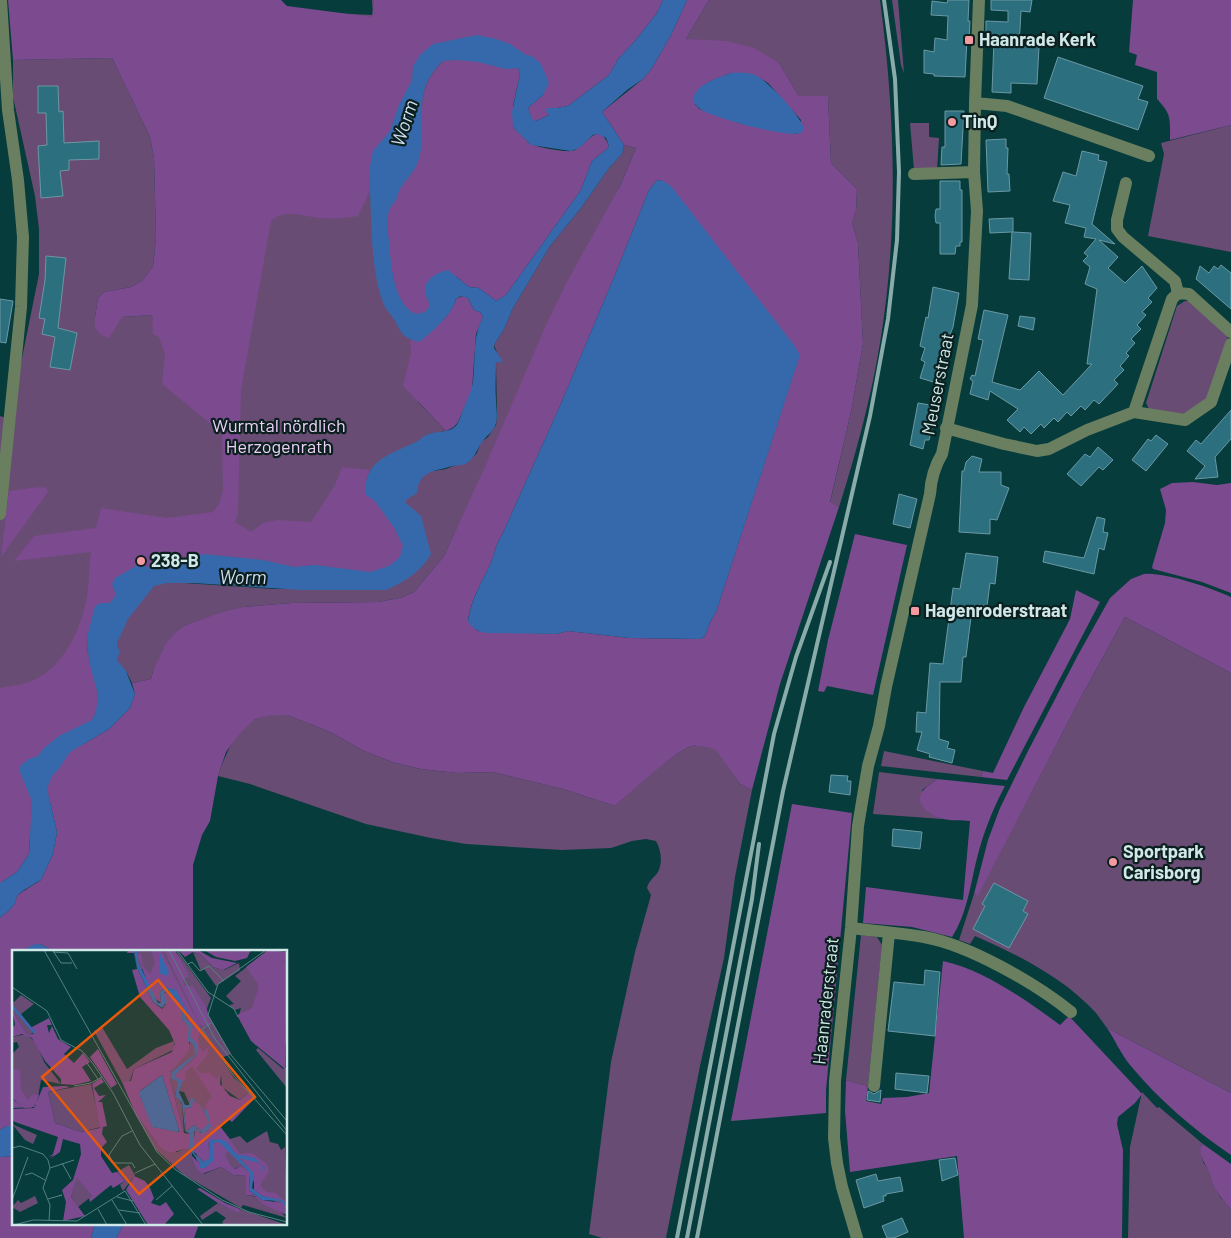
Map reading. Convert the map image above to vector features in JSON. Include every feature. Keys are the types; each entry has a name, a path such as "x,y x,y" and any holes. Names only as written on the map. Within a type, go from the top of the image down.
{"street":[{"path":"0,514 22,307 24,237 8,110 1,0"},
{"name":"Meuserstraat","path":"868,766 879,726 886,687 930,494 931,480 935,466 942,454 972,305 976,211 974,172 979,0"},
{"path":"975,103 1008,106 1149,156"},
{"path":"914,174 974,172"},
{"path":"1126,183 1117,220 1117,229 1123,238 1175,281 1178,293"},
{"path":"1134,412 1172,299 1178,293"},
{"path":"1178,293 1189,294 1231,332"},
{"path":"946,428 1037,451 1049,449 1087,430 1134,412 1185,420 1207,406 1214,397 1231,344"},
{"name":"Haanraderstraat","path":"857,1238 837,1163 834,1138 835,1081 851,928 858,826 868,766"},
{"path":"851,928 925,937 970,952 1036,988 1071,1012"},
{"path":"874,1086 889,933"}],"green space":[{"name":"Wurmtal nördlich Herzogenrath","path":"372,0 632,0 520,60 418,402 446,431 429,434 418,442 427,472 467,463 477,453 481,442 488,437 496,425 496,361 501,363 494,345 504,329 513,308 550,246 581,208 609,168 622,154 624,145 636,148 621,184 444,556 414,592 400,598 377,602 292,603 242,607 186,625 153,671 151,679 132,683 126,671 0,886 0,416 15,421 20,368 39,274 39,229 35,196 13,97 13,60 112,58 150,137 154,158 156,238 153,266 143,280 131,287 104,292 98,298 95,317 152,315 152,321 281,11 373,15","holes":["343,573 340,589 274,589 184,583"]},
{"path":"709,0 880,0 892,128 893,171 890,257 880,343 868,405 839,507 830,503 851,412 863,344 858,243 852,223 856,211 857,189 831,163 828,97 799,96 779,63 686,39"},
{"path":"892,0 898,0 904,73 901,65"},
{"path":"910,123 929,123 929,137 939,138 937,170 914,170"},
{"path":"1231,125 1231,252 1148,236 1164,154 1161,143"},
{"path":"1185,301 1189,301 1228,339 1206,400 1182,415 1149,409 1146,403 1177,306"},
{"name":"Sportpark Carisborg","path":"1125,617 1231,673 1231,1093 1107,1028 1096,1013 1069,988 1023,959 975,936 970,944 959,940 974,894 978,895"},
{"path":"287,715 330,732 364,751 395,763 421,769 457,773 493,772 563,789 615,806 665,763 692,746 715,748 740,784 752,790 735,877 724,958 700,1066 666,1238 602,1238 589,1234 611,1062 635,952 651,895 647,888 658,872 661,860 656,841 646,839 632,841 611,848 562,850 466,844 366,824 250,784 218,776 236,737 248,724 262,716"},
{"path":"884,751 983,771 981,777 881,766"},
{"path":"879,772 937,779 922,790 928,812 942,819 873,814"},
{"path":"861,935 877,937 882,945 868,1086 846,1080"},
{"path":"1142,1092 1157,1108 1159,1107 1203,1144 1200,1147 1203,1162 1220,1197 1231,1209 1231,1238 1128,1238 1130,1147"}],"shaded area":[{"path":"8,0 281,0 287,6 372,17 374,0 663,0 657,13 619,58 609,75 568,106 547,108 549,115 536,121 532,120 528,108 543,95 526,55 510,44 477,35 433,44 413,66 412,80 398,107 390,131 369,171 370,191 358,216 326,218 288,214 276,217 271,221 241,390 238,513 235,522 251,532 263,523 278,520 311,522 335,485 342,467 370,470 366,479 375,501 395,529 403,546 400,557 389,566 370,572 315,565 294,567 263,560 203,554 177,564 151,567 136,566 112,584 116,595 110,603 101,603 87,636 86,646 97,689 98,700 96,710 89,722 43,749 38,756 29,759 20,770 32,801 29,854 17,872 0,883 0,688 34,680 61,659 73,639 82,617 88,592 91,552 14,561 34,536 96,528 101,508 167,518 213,512 219,504 223,491 222,433 162,384 165,354 159,337 153,334 152,315 122,317 109,338 101,335 95,328 98,298 104,292 131,287 143,280 153,266 156,238 154,158 150,137 112,58 13,60"},
{"path":"687,0 709,0 686,39 727,41 754,48 779,63 799,96 828,96 831,163 857,189 856,211 852,223 858,243 863,344 851,412 830,502 839,507 780,684 752,790 740,784 715,749 701,746 692,746 676,755 615,806 563,789 493,772 457,773 421,769 395,763 364,751 330,732 287,715 266,716 255,719 241,732 226,752 218,776 210,821 202,835 193,865 193,950 51,950 40,944 22,950 12,950 12,1126 7,1126 0,1130 0,918 14,905 18,895 41,880 53,854 57,832 47,789 52,775 61,766 70,752 109,729 130,708 135,694 132,683 151,679 165,645 175,633 186,625 242,607 292,603 377,602 400,598 414,592 444,556 546,325 567,282 621,184 636,148 624,145 602,112 643,79 652,68 671,35","holes":["731,73 754,75 768,83 801,120 797,134 742,124 699,109 695,104 701,87 713,80","661,180 797,363 716,612 705,636 700,639 630,638 568,631 556,634 478,631 473,627 468,620 474,599 560,406 649,190 656,181"]},
{"path":"1133,0 1231,0 1231,125 1170,140 1168,113 1157,99 1157,72 1135,65 1137,55 1129,52"},
{"path":"444,61 478,62 506,69 518,68 520,74 513,106 513,127 529,143 549,149 571,151 596,134 600,134 605,138 609,146 592,161 581,190 506,295 496,301 479,288 469,287 453,274 426,295 430,306 425,312 416,314 408,309 402,301 395,282 387,223 388,215 399,191 416,166 420,148 422,109 427,84 434,72"},
{"path":"462,296 468,298 474,310 480,312 483,317 476,334 472,390 458,422 454,427 446,431 403,386 411,353 410,340 419,342 424,338 451,310 456,299"},
{"path":"1193,482 1217,485 1231,483 1231,593 1202,582 1153,569 1152,567 1165,523 1166,510 1160,489 1172,483"},
{"path":"46,488 48,492 1,557 9,491"},
{"path":"855,534 907,545 873,695 827,686 824,692 818,691 828,640"},
{"path":"1144,574 1164,575 1200,585 1231,597 1231,673 1125,617 1080,699 978,896 974,894 988,840 1000,808 1078,655 1110,598 1131,579"},
{"path":"1076,590 1100,602 1007,780 981,777 983,771 993,773 1024,707 1070,619"},
{"path":"937,779 1005,786 982,839 966,905 958,927 952,937 912,927 863,923 866,887 963,900 970,821 938,818 925,809 920,801 922,792"},
{"path":"792,804 852,813 826,1090 826,1113 731,1121"},
{"path":"943,961 974,971 1004,987 1060,1025 1069,1016 1142,1094 1135,1103 1118,1117 1117,1124 1123,1150 1122,1238 964,1238 957,1156 850,1172 845,1111 846,1080 868,1086 866,1101 881,1104 883,1098 907,1097 929,1093"},
{"path":"1107,1028 1231,1093 1231,1155 1190,1125 1152,1090 1127,1061"},
{"path":"1203,1144 1231,1164 1231,1209 1220,1197 1202,1159 1200,1147"},
{"path":"12,1156 12,1226 94,1226 91,1238 0,1238 0,1157"},
{"path":"123,1226 198,1226 194,1238 116,1238"}],"water":[{"name":"Worm","path":"663,0 687,0 671,35 652,68 643,79 602,112 624,145 622,154 609,168 581,208 550,246 513,308 504,329 494,345 502,360 501,363 496,362 497,417 494,429 482,442 470,461 463,465 428,473 418,485 417,493 406,500 406,503 421,516 431,554 427,560 412,576 386,590 302,590 193,583 167,583 154,586 128,619 117,643 117,647 120,650 117,660 126,671 135,694 130,708 109,729 70,752 52,776 47,789 57,832 53,854 41,880 20,893 14,905 0,918 0,883 17,872 29,854 32,801 19,770 21,765 29,759 38,756 43,749 59,736 92,720 96,712 98,695 89,661 87,637 95,606 101,603 110,603 116,595 112,584 115,578 136,566 151,567 177,564 203,554 263,560 294,567 315,565 370,572 389,566 400,557 403,546 395,529 375,501 366,495 366,483 369,474 373,466 388,455 427,435 455,427 472,388 477,333 483,317 480,312 474,310 468,298 461,296 456,299 451,311 441,323 419,342 408,338 402,333 385,307 379,290 373,257 369,171 373,151 390,131 398,107 412,80 413,66 421,54 433,44 477,35 510,44 526,55 532,56 541,64 549,83 543,95 528,108 532,119 536,121 549,115 546,111 547,108 568,106 609,75 619,58 657,13","holes":["443,61 478,62 506,69 518,68 520,74 512,112 513,127 531,145 571,151 579,148 593,135 598,134 606,138 609,146 592,161 581,190 506,295 496,301 479,288 469,287 448,270 436,274 427,283 425,292 430,306 425,312 416,314 402,302 395,282 388,230 389,211 401,187 418,162 421,148 423,97 432,73"]},
{"path":"731,73 752,74 768,84 802,123 804,129 801,133 781,133 767,130 720,117 700,109 693,100 698,90 708,82"},
{"path":"661,180 671,186 800,355 716,612 705,636 700,639 630,638 568,631 556,634 486,633 473,628 468,621 474,599 560,406 649,190 656,181"},
{"path":"40,944 51,950 24,950 32,945"},
{"path":"7,1126 12,1126 12,1156 0,1157 0,1130"},
{"path":"94,1226 123,1226 116,1238 91,1238"}],"building":[{"path":"948,0 969,0 968,21 970,21 965,77 934,76 934,74 924,73 924,50 934,52 935,38 947,40 948,16 931,15 932,1 947,3"},
{"path":"991,0 1032,0 1030,12 1021,11 1019,46 1039,47 1037,84 1011,83 1011,93 992,92 994,40 986,40 986,21 1008,22 1008,11 991,10"},
{"path":"1058,57 1143,86 1138,99 1148,102 1138,130 1044,98"},
{"path":"38,86 58,86 59,112 63,111 64,143 99,141 99,159 69,160 69,170 60,171 63,196 41,198 38,146 47,145 46,113 38,113"},
{"path":"945,111 964,111 961,164 941,165 942,147 945,147"},
{"path":"1006,139 1006,148 1008,148 1007,174 1009,174 1010,191 988,192 986,140"},
{"path":"1082,151 1099,155 1098,160 1107,162 1092,224 1115,244 1099,240 1118,257 1108,268 1125,283 1142,266 1157,288 1148,298 1152,302 1142,312 1146,315 1137,325 1141,329 1131,339 1135,343 1126,353 1129,356 1120,366 1124,370 1114,380 1118,384 1099,404 1094,400 1085,410 1081,406 1071,416 1067,412 1058,422 1054,418 1044,428 1041,424 1031,434 1024,427 1020,432 1007,420 1018,409 990,391 988,400 970,394 973,381 970,379 972,375 975,376 983,340 978,339 984,310 1008,315 992,382 1020,390 1039,371 1063,395 1092,364 1087,364 1097,289 1085,284 1090,267 1083,261 1088,256 1084,253 1096,239 1084,237 1086,228 1065,223 1070,205 1053,201 1063,172 1076,176"},
{"path":"940,181 960,181 960,190 962,190 962,242 960,242 960,246 956,246 955,254 940,254 940,223 936,223 935,216 936,209 940,209"},
{"path":"1013,218 1013,232 1031,233 1029,280 1009,279 1012,232 990,233 989,219"},
{"path":"46,256 66,258 58,328 77,333 70,370 50,367 55,337 42,334 45,319 39,318 45,280"},
{"path":"1221,265 1231,273 1231,309 1196,279 1200,266 1209,273 1214,266 1218,269"},
{"path":"933,287 959,293 953,327 943,353 948,354 940,384 920,378 925,362 921,360 925,348 920,346 926,317 928,318"},
{"path":"0,299 13,301 6,343 0,342"},
{"path":"1020,316 1035,318 1033,330 1018,326"},
{"path":"918,403 937,406 929,440 925,440 923,449 910,445"},
{"path":"1231,410 1231,439 1215,457 1218,477 1195,479 1205,466 1187,451 1196,440 1201,444"},
{"path":"1156,435 1168,444 1146,471 1132,460 1148,439 1151,441"},
{"path":"1098,447 1113,460 1103,470 1099,467 1081,486 1067,474 1085,454 1090,457"},
{"path":"972,456 982,459 979,472 1001,472 1001,485 1009,488 997,520 990,519 990,534 959,532 962,471 964,471 966,462"},
{"path":"899,494 917,499 910,528 893,524"},
{"path":"1097,517 1105,519 1103,532 1108,533 1104,550 1099,548 1094,574 1043,562 1045,551 1084,558"},
{"path":"966,553 998,557 995,584 990,583 987,606 979,605 978,610 972,609 966,657 963,657 961,682 940,682 939,739 949,742 947,748 955,750 952,763 929,757 930,754 917,750 922,732 916,732 917,712 926,713 930,663 943,664 953,588 960,589"},
{"path":"831,775 848,776 847,781 851,781 850,795 829,792"},
{"path":"893,829 922,832 920,849 892,846"},
{"path":"994,883 1028,901 1023,911 1028,914 1009,948 973,929 985,906 982,904"},
{"path":"925,970 940,972 935,1036 888,1031 894,982 924,985"},
{"path":"896,1073 929,1076 927,1093 895,1089"},
{"path":"881,1090 880,1102 867,1100 868,1091 874,1094"},
{"path":"955,1158 958,1175 942,1181 939,1160"},
{"path":"876,1174 878,1181 900,1177 903,1191 886,1194 886,1196 883,1196 884,1201 864,1208 856,1180"},
{"path":"902,1218 908,1232 894,1238 887,1238 882,1226"}],"railway":[{"path":"697,1238 783,791 870,416 888,319 897,240 899,172 895,79 884,0"},
{"path":"677,1238 774,734 796,657 830,562"},
{"path":"687,1238 752,899 759,844"}],"place":[{"name":"Haanrade Kerk","path":"969,40"},
{"name":"TinQ","path":"952,122"},
{"name":"238-B","path":"141,561"},
{"name":"Hagenroderstraat","path":"915,611"},
{"name":"Sportpark Carisborg","path":"1113,862"}]}
